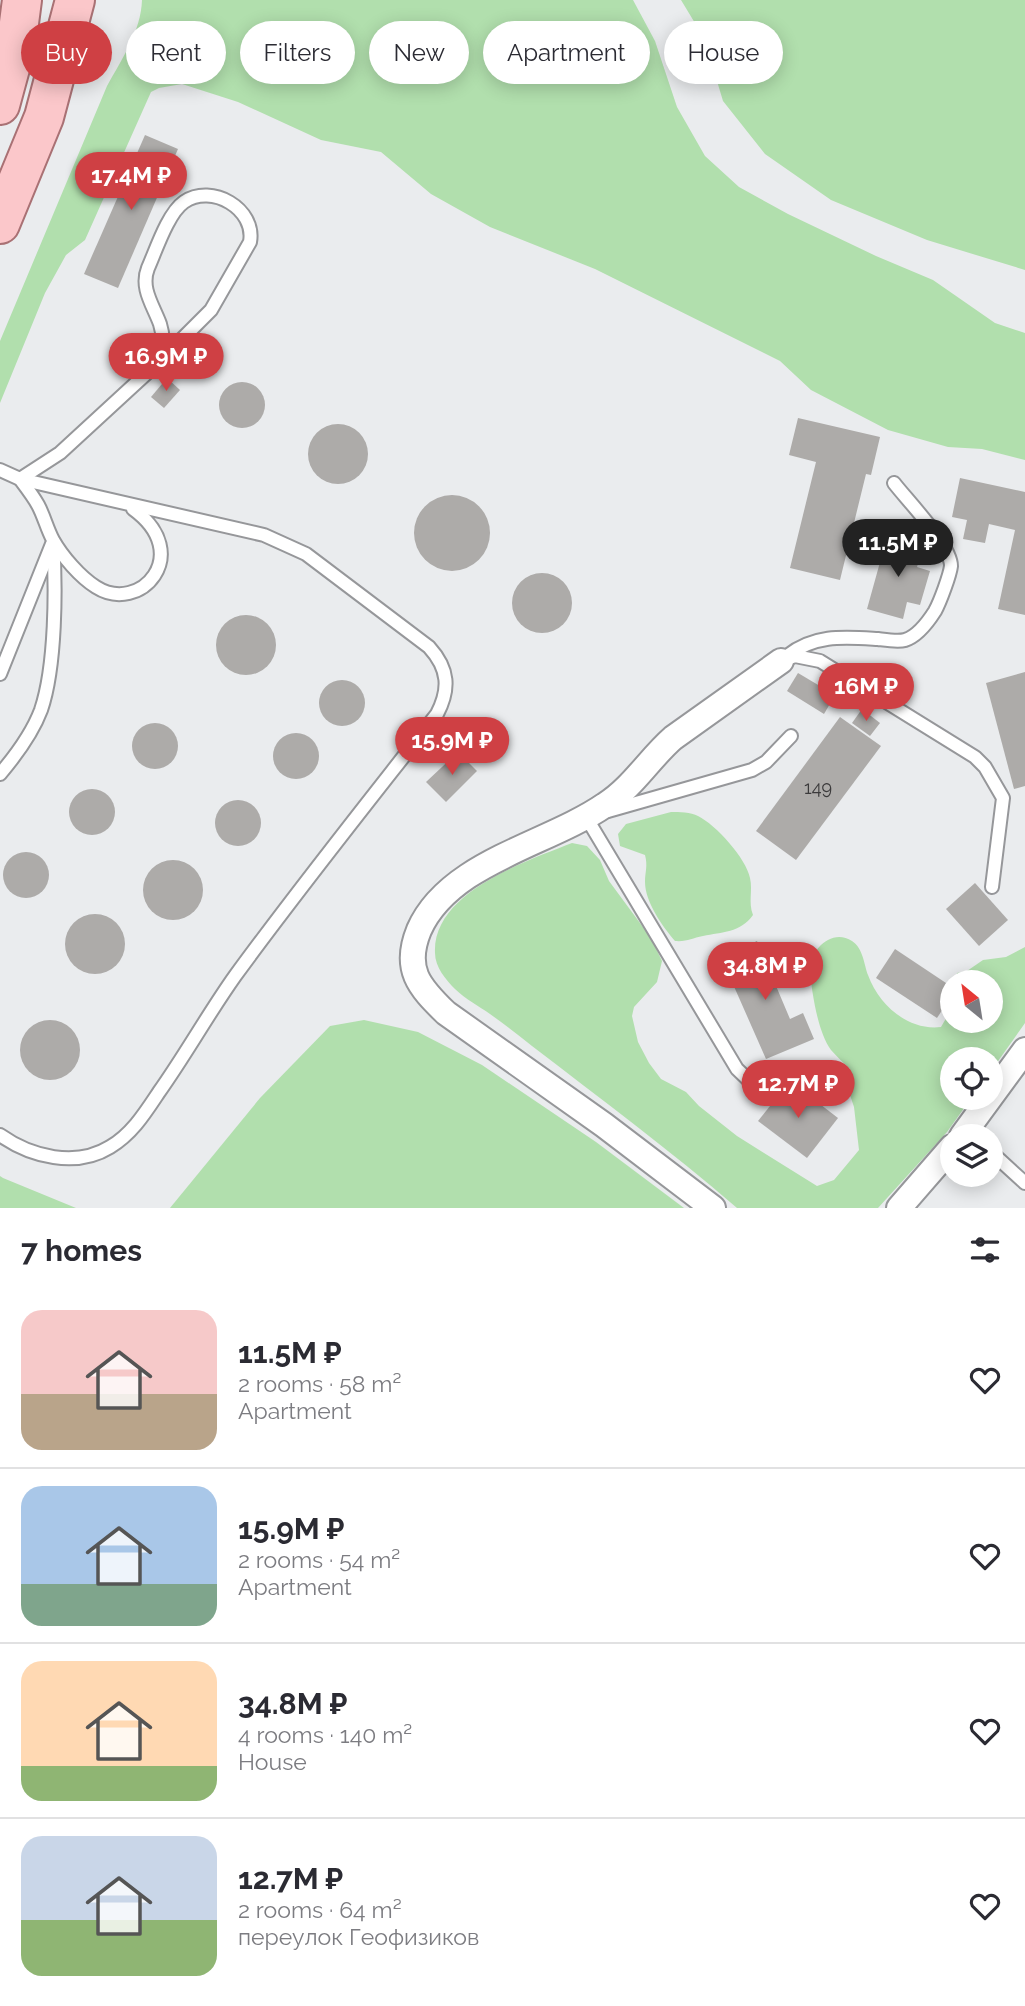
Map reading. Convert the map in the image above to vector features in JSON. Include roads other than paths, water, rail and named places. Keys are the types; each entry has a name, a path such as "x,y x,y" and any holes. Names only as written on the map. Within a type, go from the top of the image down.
{"main road":[{"path":"0,105 16,46 22,0"},
{"path":"0,209 46,51 52,0"},
{"path":"0,224 44,117 75,0"}],"street":[{"path":"713,1208 604,1125 446,1013 427,995 415,976 411,958 426,916 442,896 482,869 586,817 623,792 659,750 673,738 782,661"},
{"path":"973,1124 1025,1050"},
{"path":"899,1208 940,1163"}],"lane":[{"path":"20,478 61,453 160,361 211,310 250,242 252,230 246,216 230,202 213,196 195,197 184,202 174,212 147,272 145,286 160,326 160,361"},
{"path":"0,470 20,478 128,505 264,535 306,554 429,647 439,658 447,684 437,714 234,978 161,1090 125,1137 91,1156 72,1158 31,1152 12,1144 0,1135"},
{"path":"20,478 38,505 53,541 95,587 109,593 125,594 141,587 155,576 162,560 161,545 155,530 145,517 128,505"},
{"path":"782,661 797,649 820,639 841,637 904,641 929,621 937,607 951,565 945,548 894,483"},
{"path":"0,674 53,541"},
{"path":"0,774 27,740 41,708 53,628 53,541"},
{"path":"782,661 795,656 820,662 975,757 985,767 1003,798 992,887"},
{"path":"762,1093 737,1069 586,817 752,770 766,762 791,736"},
{"path":"1003,1163 1025,1183"}]}
